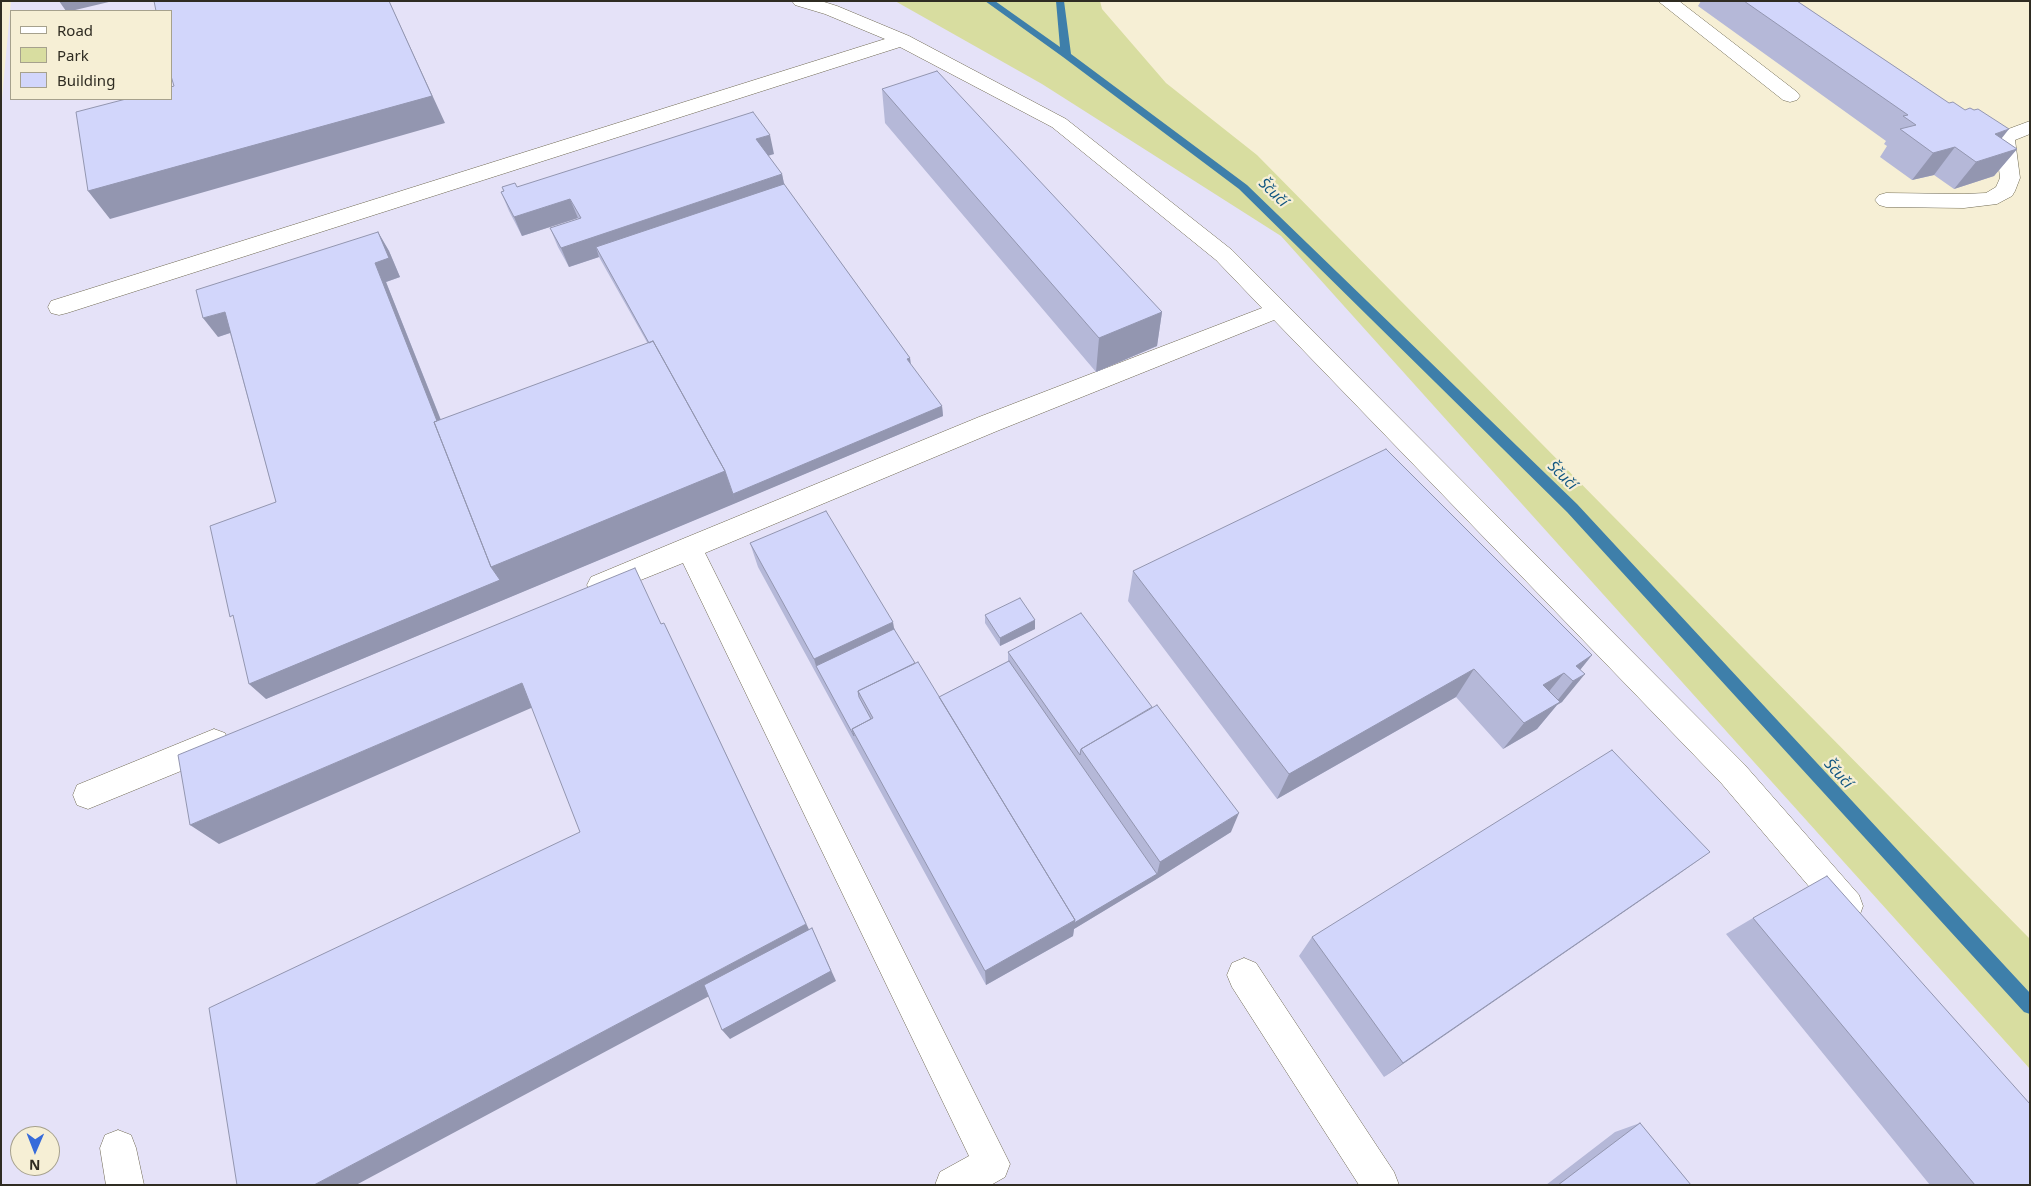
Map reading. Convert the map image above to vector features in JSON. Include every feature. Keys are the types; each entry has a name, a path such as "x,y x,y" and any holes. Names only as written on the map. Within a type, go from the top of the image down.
{"street":[{"path":"801,1 831,10 902,40 1059,123 1224,255 1733,774 1862,924"},
{"path":"1666,1 1790,96"},
{"path":"59,307 902,40"},
{"path":"1950,124 1973,134 2005,137 2030,127"},
{"path":"1886,200 1964,201 1990,199 2006,191 2010,178 2005,137"},
{"path":"578,594 988,424 1278,310"},
{"path":"689,548 992,1164 953,1185"},
{"path":"88,795 236,734"},
{"path":"1244,975 1380,1185"},
{"path":"118,1148 125,1185"}],"shaded area":[{"path":"11,1 953,1 1221,168 2030,1069 2030,1185 1,1185 1,109 10,12 10,100 172,100 172,10 10,10"}],"green space":[{"path":"895,1 1100,1 1102,9 1166,83 1257,155 2030,939 2030,1069 1281,236 1042,84"}],"building":[{"path":"154,1 389,1 432,96 88,191 76,112 122,100 172,100 172,87 174,86 172,79 172,10 156,10"},
{"path":"1744,1 1797,1 1949,103 1953,102 1965,110 1970,108 1978,109 2009,129 1995,134 2017,149 1976,162 1955,147 1933,153 1900,129 1916,125 1903,116 1908,115"},
{"path":"937,71 1162,312 1099,338 882,89"},
{"path":"753,112 770,135 756,139 782,174 561,248 550,228 581,218 570,199 514,217 501,192 504,191 502,187 515,183 517,187"},
{"path":"784,184 910,358 907,359 942,406 733,494 725,471 653,341 649,343 596,247"},
{"path":"378,232 389,258 375,263 437,421 434,422 491,567 500,580 249,684 233,615 230,617 210,526 276,502 225,312 203,318 196,290"},
{"path":"653,341 725,471 491,567 434,422"},
{"path":"1386,449 1592,655 1576,666 1585,674 1573,681 1564,673 1543,685 1560,702 1524,723 1474,669 1289,774 1133,571"},
{"path":"826,511 893,622 814,659 750,543"},
{"path":"635,568 661,624 664,623 806,924 314,1185 237,1185 209,1008 580,832 522,683 190,825 178,755"},
{"path":"1020,598 1035,620 1000,638 985,615"},
{"path":"1081,613 1152,707 1081,749 1080,755 1008,652"},
{"path":"894,629 915,663 858,691 859,697 871,719 852,729 854,736 816,666"},
{"path":"1009,661 1157,874 1074,923 1075,920 939,697"},
{"path":"918,662 1075,920 985,971 852,729 873,718 858,691"},
{"path":"1157,705 1239,813 1160,862 1081,749"},
{"path":"1612,750 1710,852 1403,1063 1312,937"},
{"path":"1827,876 2030,1104 2030,1185 1975,1185 1753,918"},
{"path":"812,928 831,971 722,1030 704,985"},
{"path":"1640,1123 1691,1185 1558,1185"}],"waterway":[{"path":"989,1 1066,55"},
{"name":"Ščučí","path":"1060,1 1066,55"},
{"name":"Ščučí","path":"1066,55 1243,187 1572,508 2030,1006"}]}
